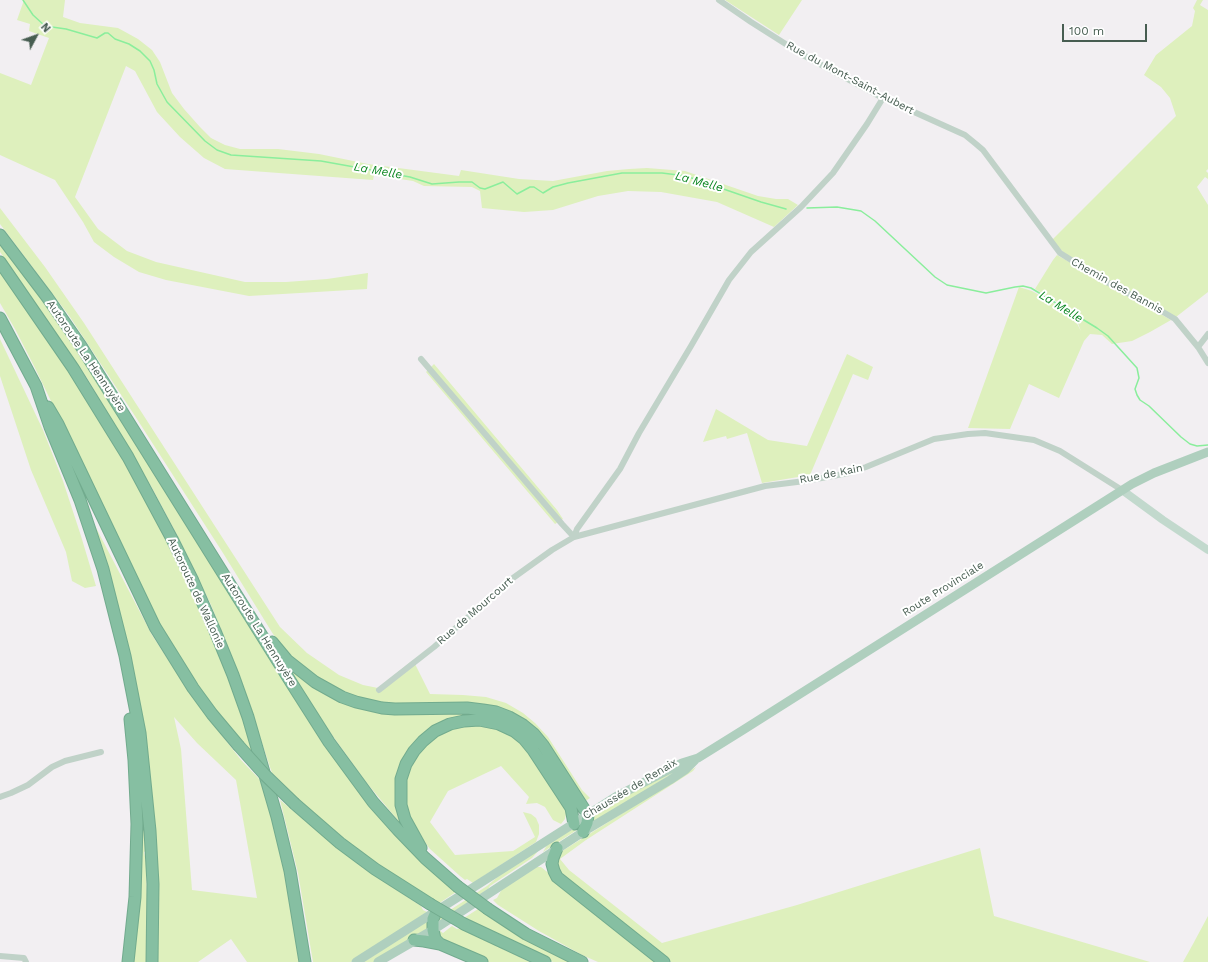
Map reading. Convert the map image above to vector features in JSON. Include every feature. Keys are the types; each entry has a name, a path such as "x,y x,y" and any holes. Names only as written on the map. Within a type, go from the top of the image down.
{"highway":[{"name":"Autoroute La Hennuyère","path":"0,235 47,297 81,346 294,687 353,775 374,802 425,858 457,886 526,934 582,962"},
{"name":"Autoroute de Wallonie","path":"0,262 73,368 128,458 193,581 215,631 248,717 277,817 290,871 305,962"},
{"path":"0,318 58,424 155,627 193,688 238,745 265,775 295,804 340,843 375,869 433,908 545,962"},
{"path":"36,386 50,427 94,538 114,609 132,691 140,733 150,831 153,884 152,962"},
{"path":"257,628 272,642 287,660 302,672 330,691 349,699 382,708 410,710 467,708 496,712 509,717 523,725 534,734 543,745 588,815 587,823 578,828 571,808 533,750 524,739 514,731 499,724 479,720 450,724 435,731 423,740 406,764 401,778 401,805 405,819 425,858"},
{"path":"128,962 135,897 137,859 136,790 130,715 132,691"},
{"path":"558,848 552,864 557,877 664,962"},
{"path":"433,908 433,930 435,939 440,944"},
{"path":"414,940 440,944 482,962"}],"main road":[{"name":"Route Provinciale","path":"698,758 1122,490 1154,473 1208,452"},
{"name":"Chaussée de Renaix","path":"588,815 632,788 682,763 698,758"},
{"name":"Chaussée de Renaix","path":"356,962 433,908 578,828 670,780 685,770 698,758"},
{"name":"Chaussée de Renaix","path":"378,962 433,930 558,848 578,828"}],"street":[{"name":"Rue du Mont-Saint-Aubert","path":"720,0 751,22 803,55 883,98 964,135 984,150"},
{"path":"421,359 574,537 620,469 639,433 729,280 751,252 801,207 833,173 883,98"},
{"name":"Chemin des Bannis","path":"984,150 1060,254 1103,280 1175,319 1198,347 1208,363"},
{"path":"1198,347 1208,334"},
{"name":"Rue de Kain","path":"574,537 765,486 849,473 866,468 934,439 968,434 985,433 1034,440 1060,451 1122,490"},
{"path":"1122,490 1208,550"},
{"name":"Rue de Mourcourt","path":"379,690 434,646 513,578 552,550 574,537"},
{"path":"0,797 28,785 52,767 65,761 101,752"},
{"path":"0,956 24,958 26,962"}],"green space":[{"path":"24,0 65,0 63,17 80,23 118,28 138,39 152,50 160,62 172,93 200,127 211,138 225,145 240,149 278,149 319,154 368,164 459,176 461,170 519,179 553,181 607,171 629,169 647,168 685,171 758,196 788,199 798,205 774,227 717,202 661,192 628,191 598,196 553,210 524,212 482,208 480,191 472,187 424,186 413,181 374,175 373,180 225,169 204,158 180,137 157,112 135,71 126,66 75,197 98,229 127,251 156,262 245,282 286,282 327,279 368,273 367,289 249,296 166,280 139,272 114,257 94,242 83,222 55,180 0,155 0,73 31,85 49,38 29,31 30,24 17,20"},
{"path":"725,0 802,0 779,35"},
{"path":"1197,0 1203,0 1200,5 1208,10 1208,169 1206,171 1208,173 1208,179 1205,177 1197,187 1208,205 1208,292 1176,317 1085,267 1063,252 1052,240 1176,116 1170,98 1161,87 1144,75 1156,55 1192,26 1195,11 1193,8"},
{"path":"0,208 45,267 84,323 280,627 307,653 339,675 363,685 378,688 413,660 430,694 486,697 506,703 523,713 548,737 582,790 590,798 566,814 565,819 561,824 553,820 545,807 537,803 526,804 529,797 501,766 448,791 430,822 455,855 513,851 535,837 523,812 531,814 536,818 539,825 539,834 536,842 473,883 467,879 465,880 430,849 414,828 405,829 366,782 332,735 284,662 290,656 273,634 135,416 70,317 0,224"},
{"path":"0,242 77,346 321,735 456,892 438,904 364,857 296,799 272,773 239,674 211,605 177,535 152,488 87,378 0,252"},
{"path":"1057,255 1171,320 1132,341 1112,344 1102,335 1090,334 1084,341 1059,398 1029,384 1010,429 968,428 1019,287 1032,291 1072,314 1081,331 1073,311 1035,289"},
{"path":"0,269 102,421 148,503 202,610 257,758 202,694 161,628 34,366 0,303"},
{"path":"0,339 43,430 63,481 96,586 85,588 72,581 66,552 31,470 0,376"},
{"path":"847,354 873,367 868,380 853,374 810,475 762,483 747,433 727,439 726,436 703,442 716,409 768,440 807,446"},
{"path":"434,364 563,519 555,524 426,372"},
{"path":"93,522 152,635 193,698 241,760 263,783 278,831 300,962 247,962 231,939 198,962 156,962 135,677 124,628","holes":["174,717 197,743 236,780 257,898 192,890 181,749"]},
{"path":"692,761 586,828 592,816 625,796"},
{"path":"696,767 693,771 586,840 560,859 569,870 662,943 797,905 980,848 994,916 1150,962 671,962 557,873 555,865 559,853"},
{"path":"280,800 362,867 421,906 423,910 427,912 351,962 313,962 298,873"},
{"path":"142,809 146,851 144,852 146,861 147,962 131,962"},
{"path":"582,822 580,828 543,852 547,845"},
{"path":"540,849 532,858 490,886 488,889 441,920 437,921 441,916 487,886 501,874"},
{"path":"537,867 541,867 660,962 598,962 582,955 539,931 498,905 493,900 497,898 502,889"},
{"path":"478,909 574,962 553,962 464,918"},
{"path":"1208,916 1208,962 1183,962 1193,944"},
{"path":"431,918 430,927 375,962 364,962"},
{"path":"452,926 457,929 460,928 530,962 488,962 447,946 441,942 439,930 443,933"}],"waterway":[{"name":"La Melle","path":"23,0 33,15 45,26 66,29 97,38 105,33 108,33 115,39 129,44 140,51 150,61 154,70 157,84 167,102 205,141 217,150 231,155 321,161 410,177 432,184 472,182 480,188 485,189 503,182 517,194 530,187 534,187 543,193 553,187 568,183 622,173 662,173 686,176 786,209"},
{"name":"La Melle","path":"807,208 837,207 861,211 875,221 935,277 947,285 986,293 1023,286 1031,288 1108,336 1137,368 1139,378 1135,389 1140,400 1149,406 1190,444 1197,446 1208,445"}]}
